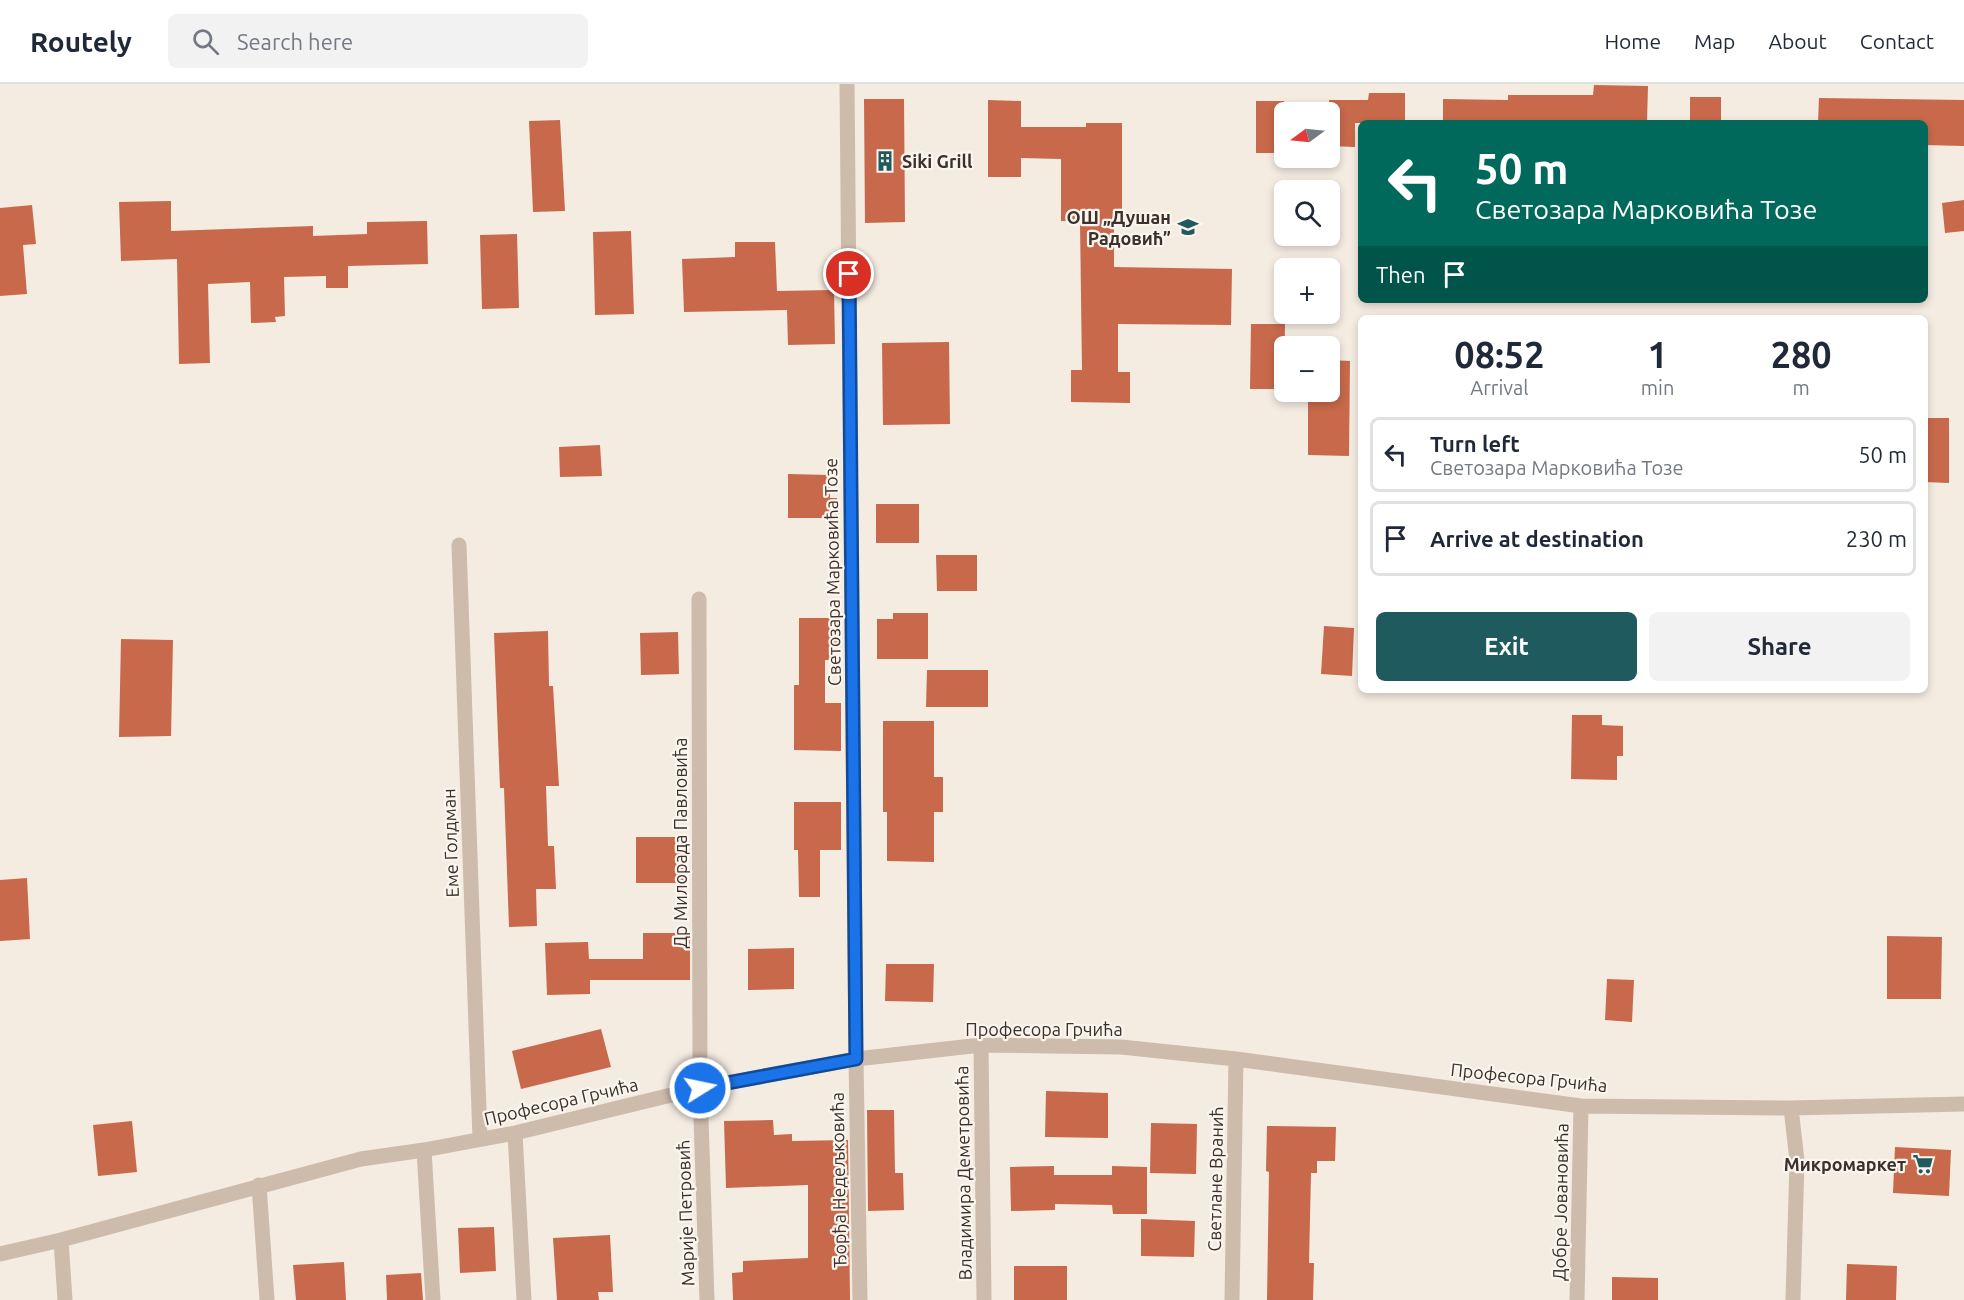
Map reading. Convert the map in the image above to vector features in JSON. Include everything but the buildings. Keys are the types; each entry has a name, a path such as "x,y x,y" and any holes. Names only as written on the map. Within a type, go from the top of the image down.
{"street":[{"name":"Светозара Марковића Тозе","path":"847,84 856,1059"},
{"name":"Еме Голдман","path":"459,545 480,1139"},
{"name":"Др Милорада Павловића","path":"699,599 700,1088"},
{"name":"Професора Грчића","path":"0,1254 61,1240 361,1159 515,1133 700,1088 856,1059 981,1045 1121,1047 1236,1059 1581,1106 1791,1108 1964,1104"},
{"name":"Владимира Деметровића","path":"981,1045 984,1300"},
{"name":"Ђорђа Недељковића","path":"856,1059 860,1300"},
{"name":"Светлане Вранић","path":"1232,1300 1236,1059"},
{"name":"Марије Петровић","path":"700,1088 707,1300"},
{"name":"Добре Јовановића","path":"1577,1300 1581,1106"},
{"path":"1791,1108 1797,1161 1793,1300"},
{"path":"515,1133 524,1300"},
{"path":"424,1150 433,1300"},
{"path":"259,1185 267,1300"},
{"path":"61,1240 65,1300"}],"place":[{"name":"Siki Grill","path":"885,161"},
{"name":"ОШ „Душан Радовић”","path":"1188,227"},
{"name":"Микромаркет","path":"1923,1164"}],"route":[{"path":"700,1088 856,1059 849,274"}]}
